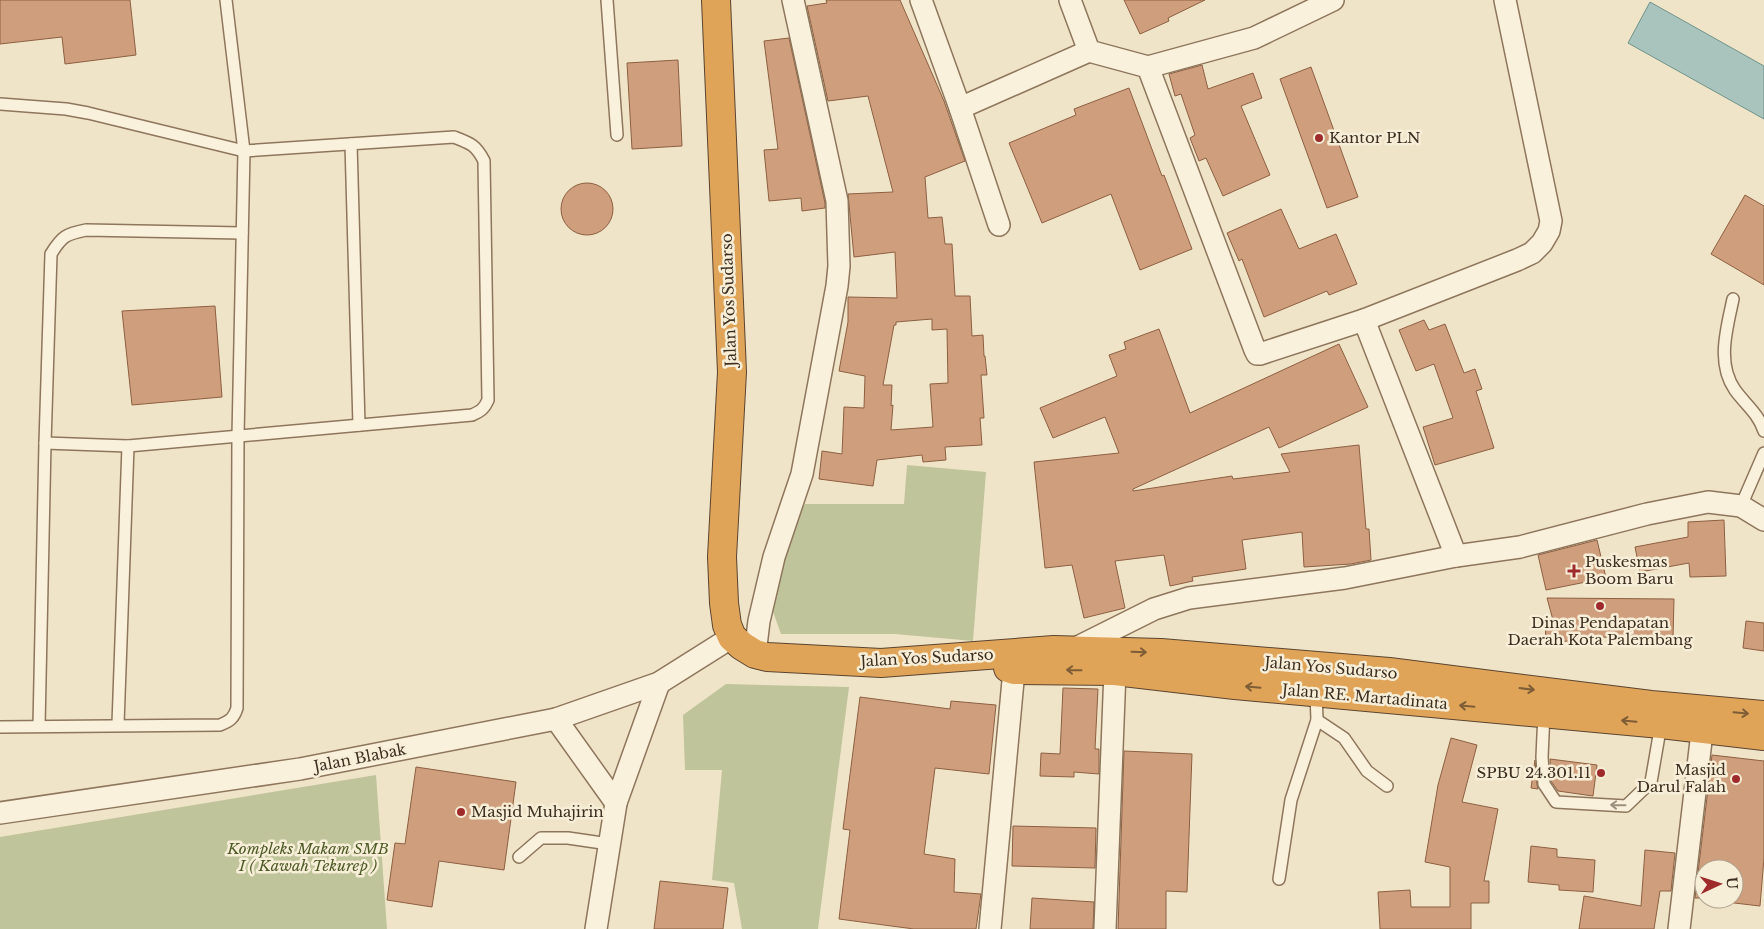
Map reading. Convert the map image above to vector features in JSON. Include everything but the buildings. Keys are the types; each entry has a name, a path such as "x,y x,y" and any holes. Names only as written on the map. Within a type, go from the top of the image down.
{"highway":[{"name":"Jalan Yos Sudarso","path":"716,0 732,372 722,557 726,616 732,637 742,646 755,654 767,657 881,663 1074,649 1161,653 1317,679 1389,672 1703,719 1764,715"},
{"name":"Jalan RE. Martadinata","path":"968,657 1014,670 1115,671 1317,679 1544,713 1661,724 1703,719 1764,736"}],"street":[{"path":"755,654 759,621 774,557 802,474 837,286 839,266 837,201 793,0"},
{"path":"921,0 999,225"},
{"path":"1070,0 1089,52"},
{"path":"960,108 1089,52 1148,67 1254,38 1333,0"},
{"path":"1148,67 1258,354 1263,354 1364,320 1517,260 1532,253 1542,244 1549,231 1551,221 1506,0"},
{"path":"1364,320 1456,556"},
{"path":"1074,649 1154,609 1188,598 1345,578 1456,556 1520,547 1647,514 1708,502 1741,506 1764,520"},
{"name":"Jalan Blabak","path":"0,813 300,769 556,719 659,683 732,637"},
{"path":"990,929 1014,670"},
{"path":"1105,929 1115,671"},
{"path":"596,929 616,803 659,683"},
{"path":"556,719 616,803"},
{"path":"1679,929 1703,719"}],"lane":[{"path":"0,727 118,724 220,725 229,721 234,716 237,708 238,436 244,151 226,0"},
{"path":"607,0 617,135"},
{"path":"0,104 66,109 88,113 244,151 454,137 469,142 478,150 484,161 488,400 484,408 472,415 128,446 45,443"},
{"path":"351,144 359,425"},
{"path":"40,726 45,443 51,254 58,242 69,233 86,230 242,234"},
{"path":"1733,299 1724,353 1726,368 1730,382 1754,411 1764,431"},
{"path":"118,724 128,446"},
{"path":"1741,506 1764,453"},
{"path":"1279,879 1291,800 1317,720 1317,679"},
{"path":"1544,713 1542,757 1544,784 1556,802 1626,806 1650,782 1661,724"},
{"path":"1317,720 1344,738 1367,771 1387,786"},
{"path":"519,857 541,838 568,838 609,844"}],"green space":[{"path":"907,465 986,472 973,641 895,634 781,634 771,606 784,542 805,504 904,504"},
{"path":"726,684 849,687 818,929 742,929 734,883 712,880 722,770 685,770 683,715"},
{"name":"Kompleks Makam SMB I ( Kawah Tekurep )","path":"376,775 387,929 0,929 0,837"}],"water":[{"path":"1650,2 1764,66 1764,119 1628,43"}],"place":[{"name":"Kantor PLN","path":"1319,138"},
{"name":"Puskesmas Boom Baru","path":"1574,571"},
{"name":"Dinas Pendapatan Daerah Kota Palembang","path":"1600,606"},
{"name":"SPBU 24.301.11","path":"1601,773"},
{"name":"Masjid Darul Falah","path":"1736,779"},
{"name":"Masjid Muhajirin","path":"461,812"}]}
